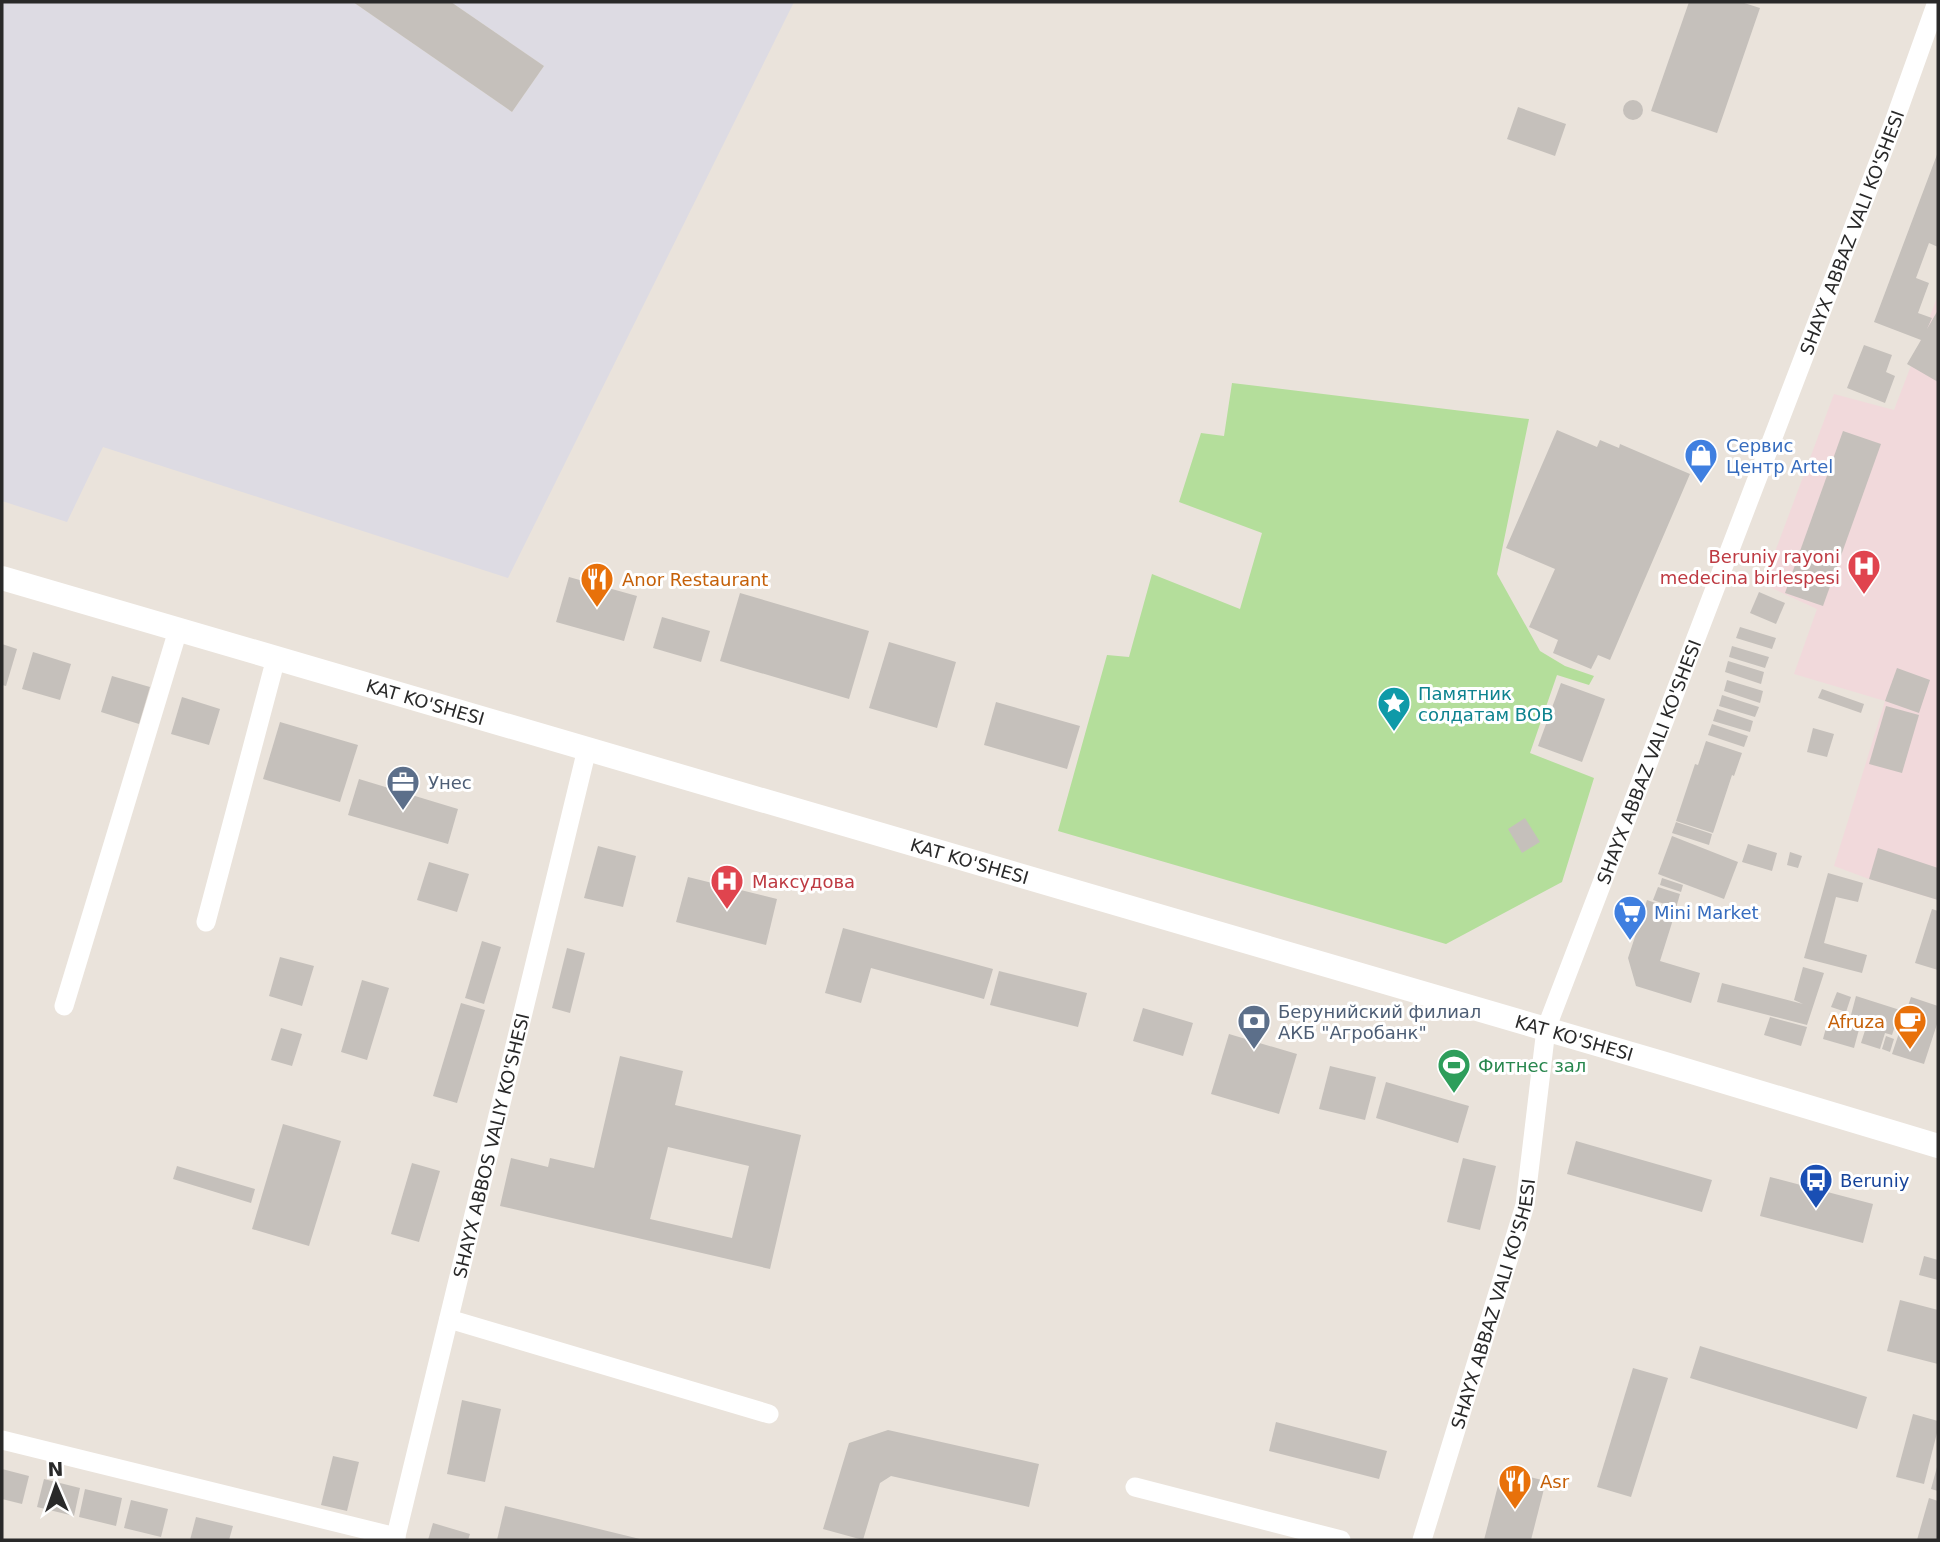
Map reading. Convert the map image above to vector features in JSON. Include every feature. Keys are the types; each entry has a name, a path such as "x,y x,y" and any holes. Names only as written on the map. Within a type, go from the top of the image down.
{"street":[{"name":"SHAYX ABBAZ VALI KO'SHESI","path":"1422,1540 1525,1205 1546,1029 1889,135 1937,2"},
{"name":"KAT KO'SHESI","path":"2,578 1938,1146"},
{"path":"64,1006 178,630"},
{"path":"206,922 276,658"},
{"name":"SHAYX ABBOS VALIY KO'SHESI","path":"396,1539 587,749"},
{"path":"449,1319 769,1414"},
{"path":"2,1440 396,1539"},
{"path":"1135,1487 1341,1540"}],"shaded area":[{"path":"2,2 353,2 512,112 544,66 451,2 794,2 508,578 103,447 67,522 2,501"},
{"name":"Beruniy rayoni medecina birlespesi","path":"1938,295 1938,900 1834,866 1885,701 1794,674 1817,609 1763,584 1834,394 1894,410"}],"green space":[{"path":"1232,383 1529,419 1497,574 1540,651 1565,666 1594,676 1589,685 1557,675 1530,753 1594,778 1562,882 1446,944 1058,831 1107,655 1129,657 1152,574 1240,609 1262,533 1179,502 1201,433 1224,436"}],"building":[{"path":"353,2 451,2 544,66 512,112"},
{"path":"1689,2 1741,2 1760,8 1717,133 1651,111"},
{"path":"1629,100 1637,100 1643,110 1637,120 1629,120 1623,114 1623,106"},
{"path":"1518,107 1566,124 1555,156 1507,139"},
{"path":"1938,152 1938,247 1929,243 1916,278 1929,283 1918,313 1932,318 1927,329 1938,310 1938,382 1907,364 1921,340 1874,322"},
{"path":"1864,345 1892,355 1886,372 1895,376 1885,403 1847,388"},
{"path":"1557,430 1597,447 1600,440 1619,448 1620,444 1690,474 1610,660 1598,655 1591,669 1553,653 1558,640 1529,627 1555,569 1506,548"},
{"path":"1843,431 1881,444 1823,606 1785,593"},
{"name":"Anor Restaurant","path":"569,577 637,596 624,641 556,622"},
{"path":"1759,592 1785,603 1776,624 1750,613"},
{"path":"740,593 869,631 849,699 720,661"},
{"path":"662,617 710,631 701,662 653,648"},
{"path":"1740,627 1776,638 1772,649 1736,638"},
{"path":"889,642 956,662 937,728 869,708"},
{"path":"2,644 17,649 6,686 2,685"},
{"path":"1732,646 1769,657 1765,668 1729,657"},
{"path":"33,652 71,664 60,700 22,689"},
{"path":"1728,661 1764,672 1761,684 1725,672"},
{"path":"1897,668 1930,680 1919,713 1885,701"},
{"path":"112,676 150,687 139,724 101,712"},
{"path":"1727,680 1763,691 1760,703 1724,691"},
{"path":"1561,683 1605,699 1582,762 1538,746"},
{"path":"1822,689 1864,704 1861,713 1818,698"},
{"path":"1722,695 1759,707 1755,717 1719,706"},
{"path":"182,697 220,709 209,745 171,734"},
{"path":"996,702 1080,726 1067,769 984,745"},
{"path":"1886,706 1919,715 1902,773 1869,764"},
{"path":"1717,709 1753,721 1750,732 1713,721"},
{"path":"280,722 358,745 340,802 263,779"},
{"path":"1712,724 1748,736 1744,747 1708,735"},
{"path":"1813,728 1834,734 1827,757 1807,752"},
{"path":"1706,741 1742,753 1713,833 1676,821 1695,764 1698,765"},
{"name":"Унес","path":"359,779 458,809 448,844 348,815"},
{"path":"1525,818 1540,842 1522,853 1508,829"},
{"path":"1676,822 1712,834 1709,845 1672,833"},
{"path":"1672,836 1738,862 1724,899 1658,874"},
{"path":"1748,844 1777,853 1772,871 1742,862"},
{"path":"598,846 636,856 623,907 584,898"},
{"path":"1878,848 1938,868 1938,900 1869,879"},
{"path":"1790,852 1802,856 1798,868 1787,865"},
{"path":"429,862 469,874 457,912 417,900"},
{"path":"1828,873 1863,883 1858,902 1836,897 1824,943 1867,955 1862,973 1804,958"},
{"name":"Максудова","path":"688,877 777,899 766,945 676,922"},
{"path":"1662,878 1683,885 1681,892 1660,885"},
{"path":"1658,887 1680,894 1676,908 1653,900"},
{"path":"1647,900 1676,910 1660,961 1700,973 1691,1003 1636,986 1628,958"},
{"path":"1932,909 1938,911 1938,970 1915,963"},
{"path":"843,928 993,969 984,999 871,968 861,1003 825,993"},
{"path":"482,941 501,947 484,1004 465,998"},
{"path":"567,948 585,953 570,1013 552,1008"},
{"path":"280,957 314,966 302,1006 269,996"},
{"path":"1803,967 1824,973 1807,1025 1717,1002 1722,983 1803,1004 1794,1000"},
{"path":"999,971 1087,993 1078,1027 990,1005"},
{"path":"362,980 389,988 367,1060 341,1052"},
{"path":"1837,992 1851,997 1846,1012 1831,1007"},
{"path":"1856,996 1900,1010 1892,1035 1885,1033 1880,1049 1861,1043 1868,1021 1851,1015"},
{"path":"1911,997 1938,1006 1938,1021 1924,1064 1892,1054"},
{"path":"461,1003 485,1010 457,1103 433,1096"},
{"path":"1143,1008 1193,1023 1183,1056 1133,1041"},
{"path":"1830,1013 1861,1022 1854,1048 1823,1039"},
{"path":"1770,1017 1807,1027 1801,1046 1764,1035"},
{"path":"281,1028 302,1034 292,1066 271,1060"},
{"path":"1229,1034 1297,1054 1279,1114 1211,1094"},
{"path":"1886,1036 1894,1039 1890,1052 1882,1049"},
{"path":"620,1056 683,1071 675,1105 801,1135 770,1269 500,1206 511,1158 548,1167 550,1158 594,1168","holes":["668,1147 749,1166 732,1238 650,1219"]},
{"path":"1330,1066 1376,1077 1365,1120 1319,1109"},
{"path":"1386,1082 1469,1106 1458,1143 1376,1118"},
{"path":"283,1124 341,1141 309,1246 252,1229"},
{"path":"1576,1141 1712,1180 1702,1212 1567,1174"},
{"path":"1463,1158 1496,1166 1480,1230 1447,1222"},
{"path":"412,1163 440,1171 419,1242 391,1234"},
{"path":"177,1166 255,1189 251,1203 173,1179"},
{"name":"Beruniy","path":"1770,1177 1873,1204 1863,1243 1760,1216"},
{"path":"1924,1256 1938,1260 1938,1280 1919,1275"},
{"path":"1900,1300 1938,1310 1938,1364 1887,1351"},
{"path":"1700,1346 1867,1397 1857,1429 1690,1378"},
{"path":"1633,1368 1668,1378 1631,1497 1597,1487"},
{"path":"462,1400 501,1409 485,1482 447,1474"},
{"path":"1913,1414 1938,1421 1924,1484 1896,1477"},
{"path":"1276,1422 1387,1451 1379,1479 1269,1451"},
{"path":"888,1430 1039,1464 1029,1507 891,1476 880,1483 863,1540 823,1529 849,1443"},
{"path":"333,1456 359,1462 347,1511 321,1505"},
{"path":"1938,1467 1938,1491 1931,1489"},
{"path":"2,1469 29,1476 22,1504 2,1499"},
{"name":"Asr","path":"1502,1470 1546,1481 1531,1540 1484,1540"},
{"path":"44,1479 80,1488 74,1516 37,1507"},
{"path":"85,1489 122,1498 116,1526 79,1517"},
{"path":"1929,1498 1938,1501 1938,1540 1917,1540"},
{"path":"131,1500 168,1509 161,1537 124,1528"},
{"path":"505,1506 640,1539 640,1540 497,1540"},
{"path":"196,1517 233,1526 229,1540 190,1540"},
{"path":"433,1523 470,1534 468,1540 428,1540"}],"place":[{"name":"Сервис Центр Artel","path":"1701,485"},
{"name":"Beruniy rayoni medecina birlespesi","path":"1864,596"},
{"name":"Anor Restaurant","path":"597,609"},
{"name":"Памятник солдатам ВОВ","path":"1394,733"},
{"name":"Унес","path":"403,812"},
{"name":"Максудова","path":"727,911"},
{"name":"Mini Market","path":"1630,942"},
{"name":"Берунийский филиал АКБ \"Агробанк\"","path":"1254,1051"},
{"name":"Afruza","path":"1910,1051"},
{"name":"Фитнес зал","path":"1454,1095"},
{"name":"Beruniy","path":"1816,1210"},
{"name":"Asr","path":"1515,1511"}]}
